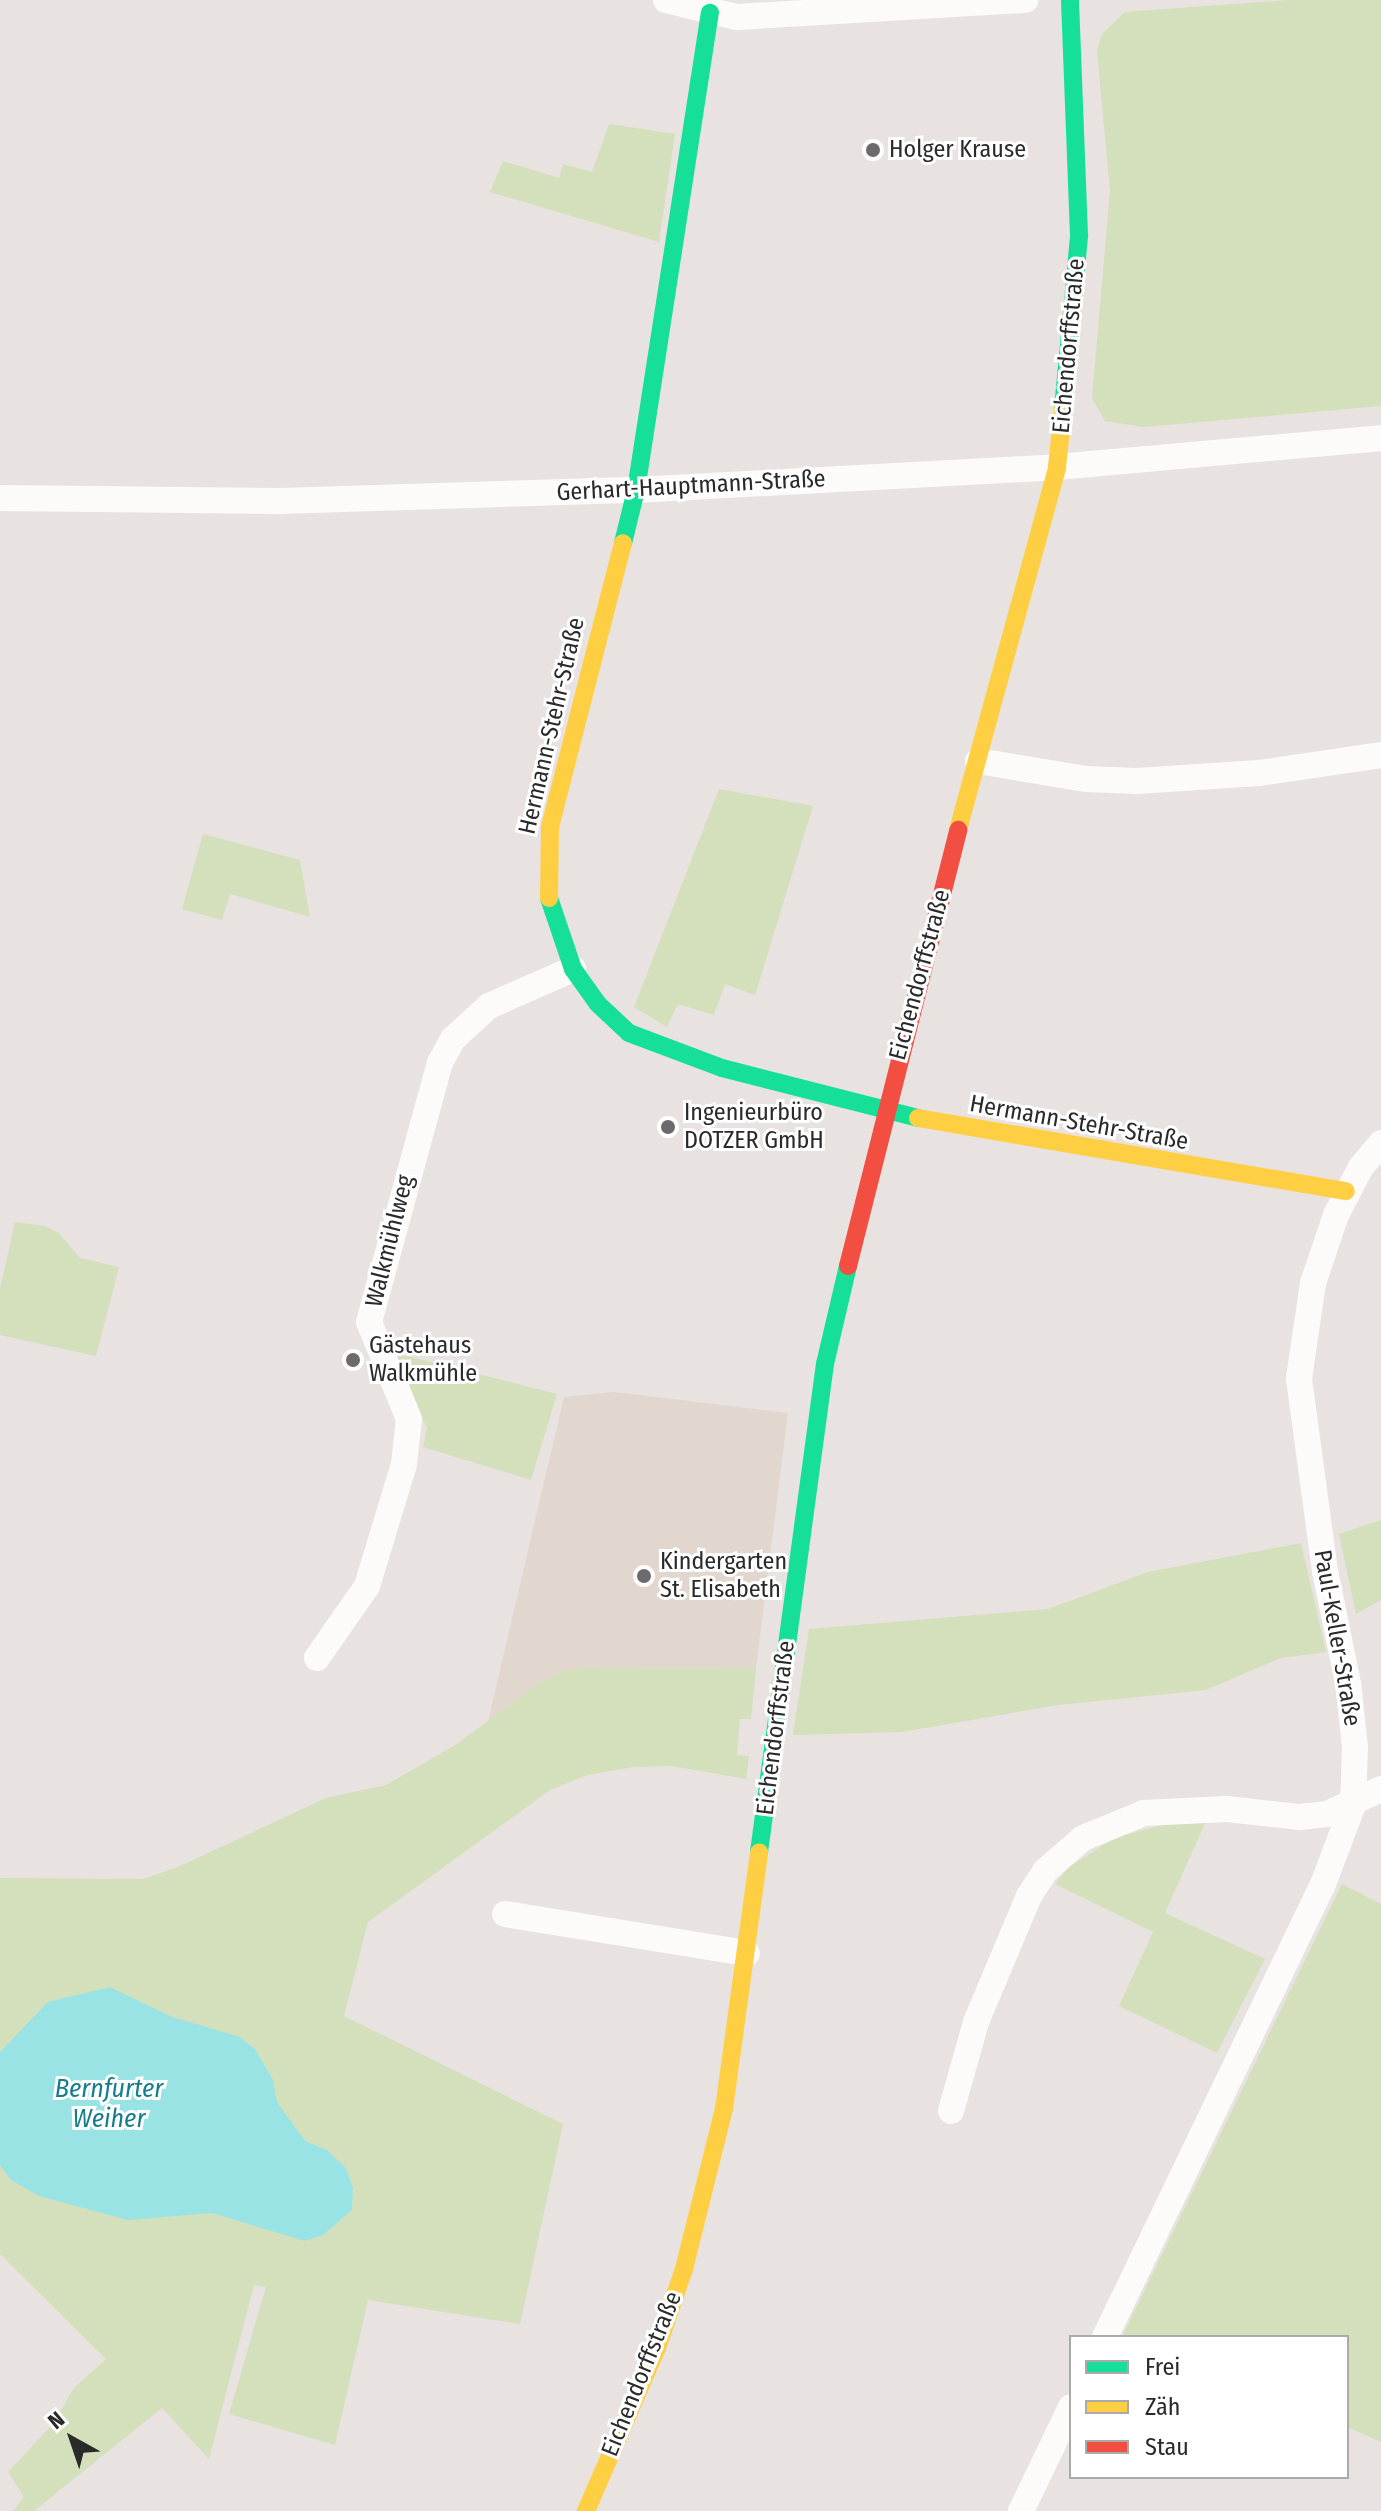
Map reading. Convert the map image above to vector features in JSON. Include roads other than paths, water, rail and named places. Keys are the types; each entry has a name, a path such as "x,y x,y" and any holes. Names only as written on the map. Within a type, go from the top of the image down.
{"street":[{"path":"666,0 710,13 819,15 1026,0"},
{"name":"Eichendorffstraße","path":"586,2511 645,2377 684,2269 724,2109 823,1376 884,1112 1057,467 1079,235 1070,0"},
{"name":"Hermann-Stehr-Straße","path":"710,13 636,490 550,827 548,895 573,969 598,1004 629,1033 659,1048 884,1112 1346,1191"},
{"name":"Gerhart-Hauptmann-Straße","path":"0,498 233,502 636,490 1057,467 1381,438"},
{"path":"978,761 1137,781 1259,773 1381,755"},
{"name":"Walkmühlweg","path":"317,1658 367,1586 404,1464 409,1419 369,1322 440,1063 453,1039 489,1006 573,969"},
{"name":"Paul-Keller-Straße","path":"1106,2335 1322,1887 1353,1805 1355,1747 1348,1683 1325,1571 1299,1378 1302,1332 1313,1283 1346,1191 1381,1143"},
{"path":"951,2111 976,2022 1029,1896 1045,1871 1083,1838 1144,1813 1227,1809 1299,1817 1353,1805 1381,1789"},
{"path":"505,1914 747,1953"},
{"path":"1021,2511 1069,2411"}],"water":[{"name":"Bernfurter Weiher","path":"110,1987 172,2017 240,2037 255,2049 273,2080 277,2102 305,2141 327,2150 346,2168 353,2188 352,2210 323,2235 305,2241 212,2213 128,2220 39,2196 11,2180 0,2165 0,2052 48,2002"}],"place":[{"name":"Holger Krause","path":"873,150"},
{"name":"Ingenieurbüro DOTZER GmbH","path":"668,1127"},
{"name":"Gästehaus Walkmühle","path":"353,1360"},
{"name":"Kindergarten St. Elisabeth","path":"644,1576"}]}
